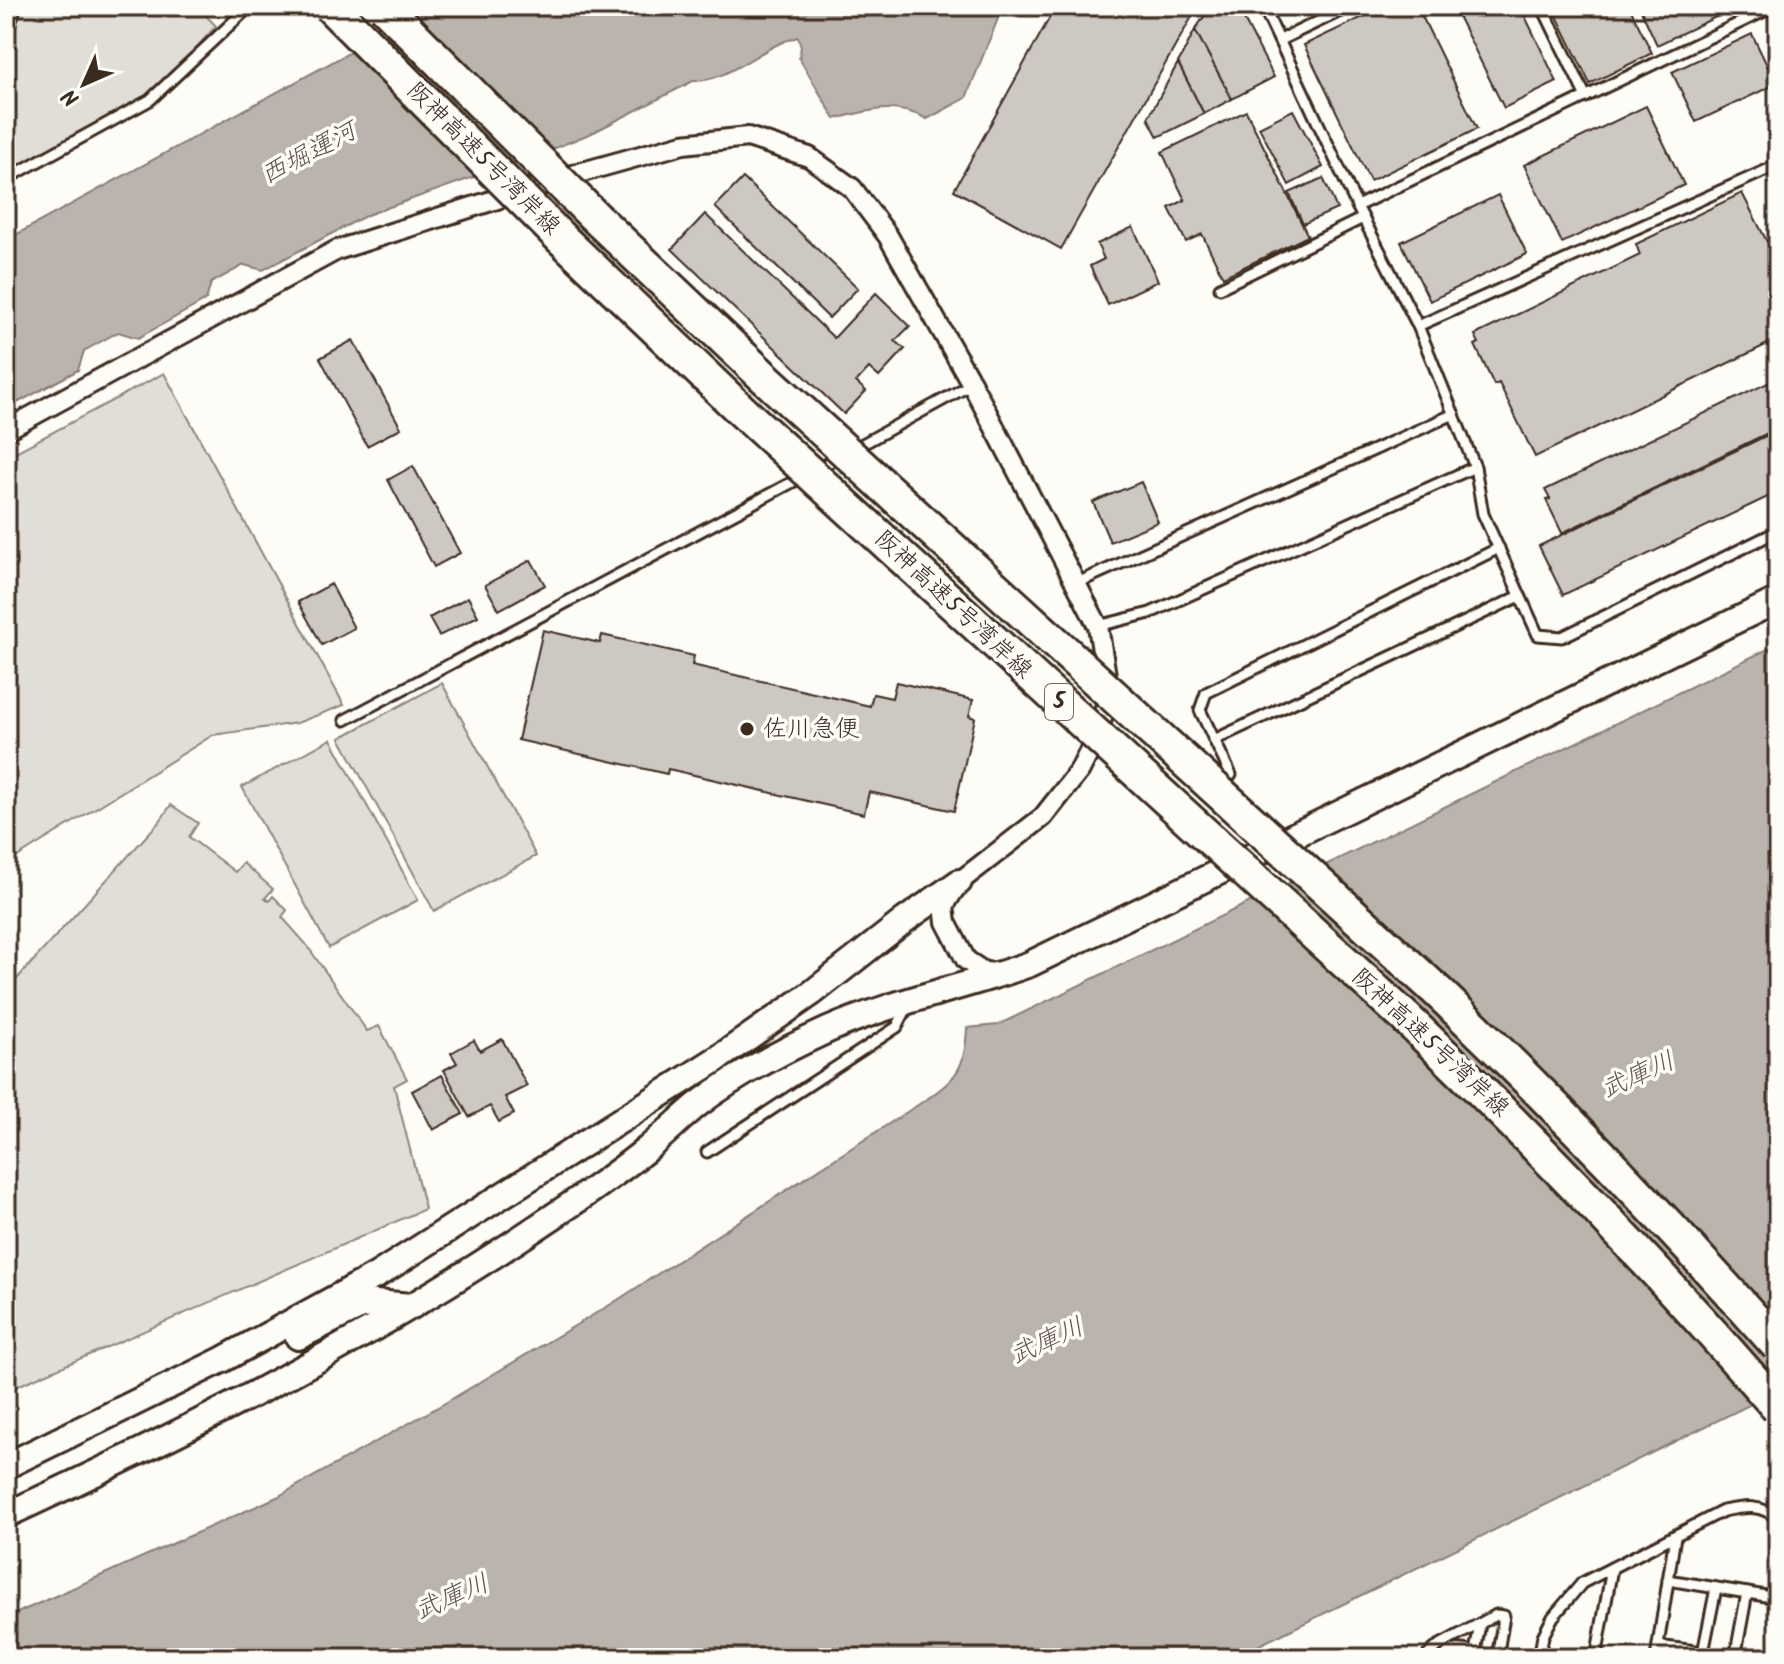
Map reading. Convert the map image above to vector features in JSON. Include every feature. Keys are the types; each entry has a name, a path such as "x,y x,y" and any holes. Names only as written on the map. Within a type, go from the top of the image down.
{"highway":[{"name":"阪神高速5号湾岸線","path":"330,6 561,238 742,411 1497,1105 1629,1243 1778,1408"},
{"name":"阪神高速5号湾岸線","path":"384,6 594,216 763,376 1524,1074 1646,1201 1778,1346"}],"street":[{"path":"6,430 337,250 668,148 748,137 809,157 852,188 888,236 972,384 1098,626 1109,694 1097,736 1080,770 1043,817 812,993 574,1152 377,1275 222,1360 6,1466"},
{"path":"6,1515 119,1463 258,1393 441,1290 647,1150 699,1104 753,1069 828,1030 911,1000 1030,964 1778,600"},
{"path":"959,882 944,906 946,922 966,960 984,972 1006,973"},
{"path":"162,1389 190,1390 225,1376 359,1307 375,1303 412,1306"}],"lane":[{"path":"6,179 150,100 250,6"},
{"path":"1263,6 1357,206 1418,326 1475,467 1483,514 1538,635 1562,637 1778,531"},
{"path":"1280,40 1351,6"},
{"path":"1542,6 1586,97"},
{"path":"1357,206 1775,6"},
{"path":"1418,326 1778,165"},
{"path":"1220,288 1363,218"},
{"path":"345,720 759,501 972,384"},
{"path":"1077,583 1454,414"},
{"path":"1098,626 1150,613 1475,467"},
{"path":"1231,775 1200,710 1206,693 1499,548"},
{"path":"1214,740 1520,596"},
{"path":"707,1152 897,1027 911,1000"},
{"path":"1539,1658 1543,1636 1553,1617 1582,1583 1723,1511 1749,1506 1772,1513 1778,1520"},
{"path":"1656,1658 1675,1536"},
{"path":"1596,1658 1612,1568"},
{"path":"1668,1580 1778,1598"},
{"path":"1658,1646 1702,1655 1716,1588"},
{"path":"1735,1658 1747,1593"},
{"path":"1425,1658 1438,1646 1496,1615 1504,1616 1497,1658"},
{"path":"1695,1617 1709,1619"},
{"path":"1444,1658 1455,1650 1474,1655 1480,1624"}],"shaded area":[{"path":"6,6 197,6 216,26 148,101 6,176"},
{"path":"164,373 344,705 297,723 213,735 6,864 6,457"},
{"path":"442,683 536,856 434,911 340,738"},
{"path":"331,739 418,900 329,948 242,787"},
{"path":"171,805 198,823 189,837 235,872 243,863 273,889 265,898 269,901 273,896 287,910 282,917 306,944 367,1031 379,1026 407,1079 394,1086 425,1209 6,1391 6,991"}],"water":[{"name":"西堀運河","path":"435,6 1003,6 966,98 927,119 904,111 881,109 835,119 799,58 801,47 798,37 785,41 719,76 693,81 594,132 367,215 263,270 244,265 211,283 206,300 138,338 118,332 84,351 78,370 6,409 6,240"},
{"name":"武庫川","path":"1778,644 1778,1391 1233,1658 6,1658 6,1618 277,1497 445,1403 613,1303 927,1099 958,1070 967,1028 998,1025"}],"building":[{"path":"16,6 22,8 8,50 6,37"},
{"path":"1056,6 1198,6 1061,249 954,190"},
{"path":"1211,6 1237,6 1274,77 1232,99 1195,30"},
{"path":"1386,6 1417,6 1477,129 1370,181 1304,45"},
{"path":"1453,6 1520,6 1557,82 1504,108"},
{"path":"1552,6 1629,6 1652,53 1590,84"},
{"path":"1639,6 1739,6 1657,45"},
{"path":"1195,30 1232,99 1204,114 1178,63"},
{"path":"1752,34 1776,84 1696,122 1672,72"},
{"path":"1178,63 1204,114 1158,137 1148,118"},
{"path":"1646,106 1684,185 1562,243 1524,165"},
{"path":"1293,110 1323,167 1289,185 1259,127"},
{"path":"1246,111 1308,236 1223,277 1202,234 1186,242 1169,208 1185,200 1162,152"},
{"path":"743,178 858,288 829,318 715,207"},
{"path":"1323,178 1337,209 1303,224 1289,193"},
{"path":"1742,193 1778,263 1778,339 1535,457 1499,383 1494,385 1475,345 1479,343 1475,335 1640,255 1636,244"},
{"path":"1498,195 1527,254 1430,301 1401,242"},
{"path":"705,214 834,338 876,293 910,326 895,341 905,349 879,377 869,368 856,382 866,391 844,414 672,249"},
{"path":"1133,227 1158,281 1108,305 1090,266 1104,259 1097,244"},
{"path":"353,340 401,428 367,446 320,358"},
{"path":"1778,378 1778,428 1562,533 1546,500 1550,499 1545,490"},
{"path":"1778,430 1778,492 1563,595 1539,546"},
{"path":"413,466 460,553 434,567 388,480"},
{"path":"1141,482 1158,522 1110,542 1093,502"},
{"path":"531,560 545,585 499,610 485,585"},
{"path":"331,584 354,628 322,645 298,602"},
{"path":"468,597 478,616 439,636 429,618"},
{"name":"佐川急便","path":"543,630 600,643 602,635 694,656 692,665 870,706 873,694 892,698 896,682 973,700 969,716 975,718 954,811 869,792 864,814 668,769 667,774 518,740"},
{"path":"502,1039 527,1086 505,1097 514,1114 499,1122 490,1106 469,1117 444,1070 457,1063 451,1053 474,1040 480,1051"},
{"path":"442,1075 463,1114 433,1130 412,1091"}],"place":[{"name":"佐川急便","path":"747,729"}]}
